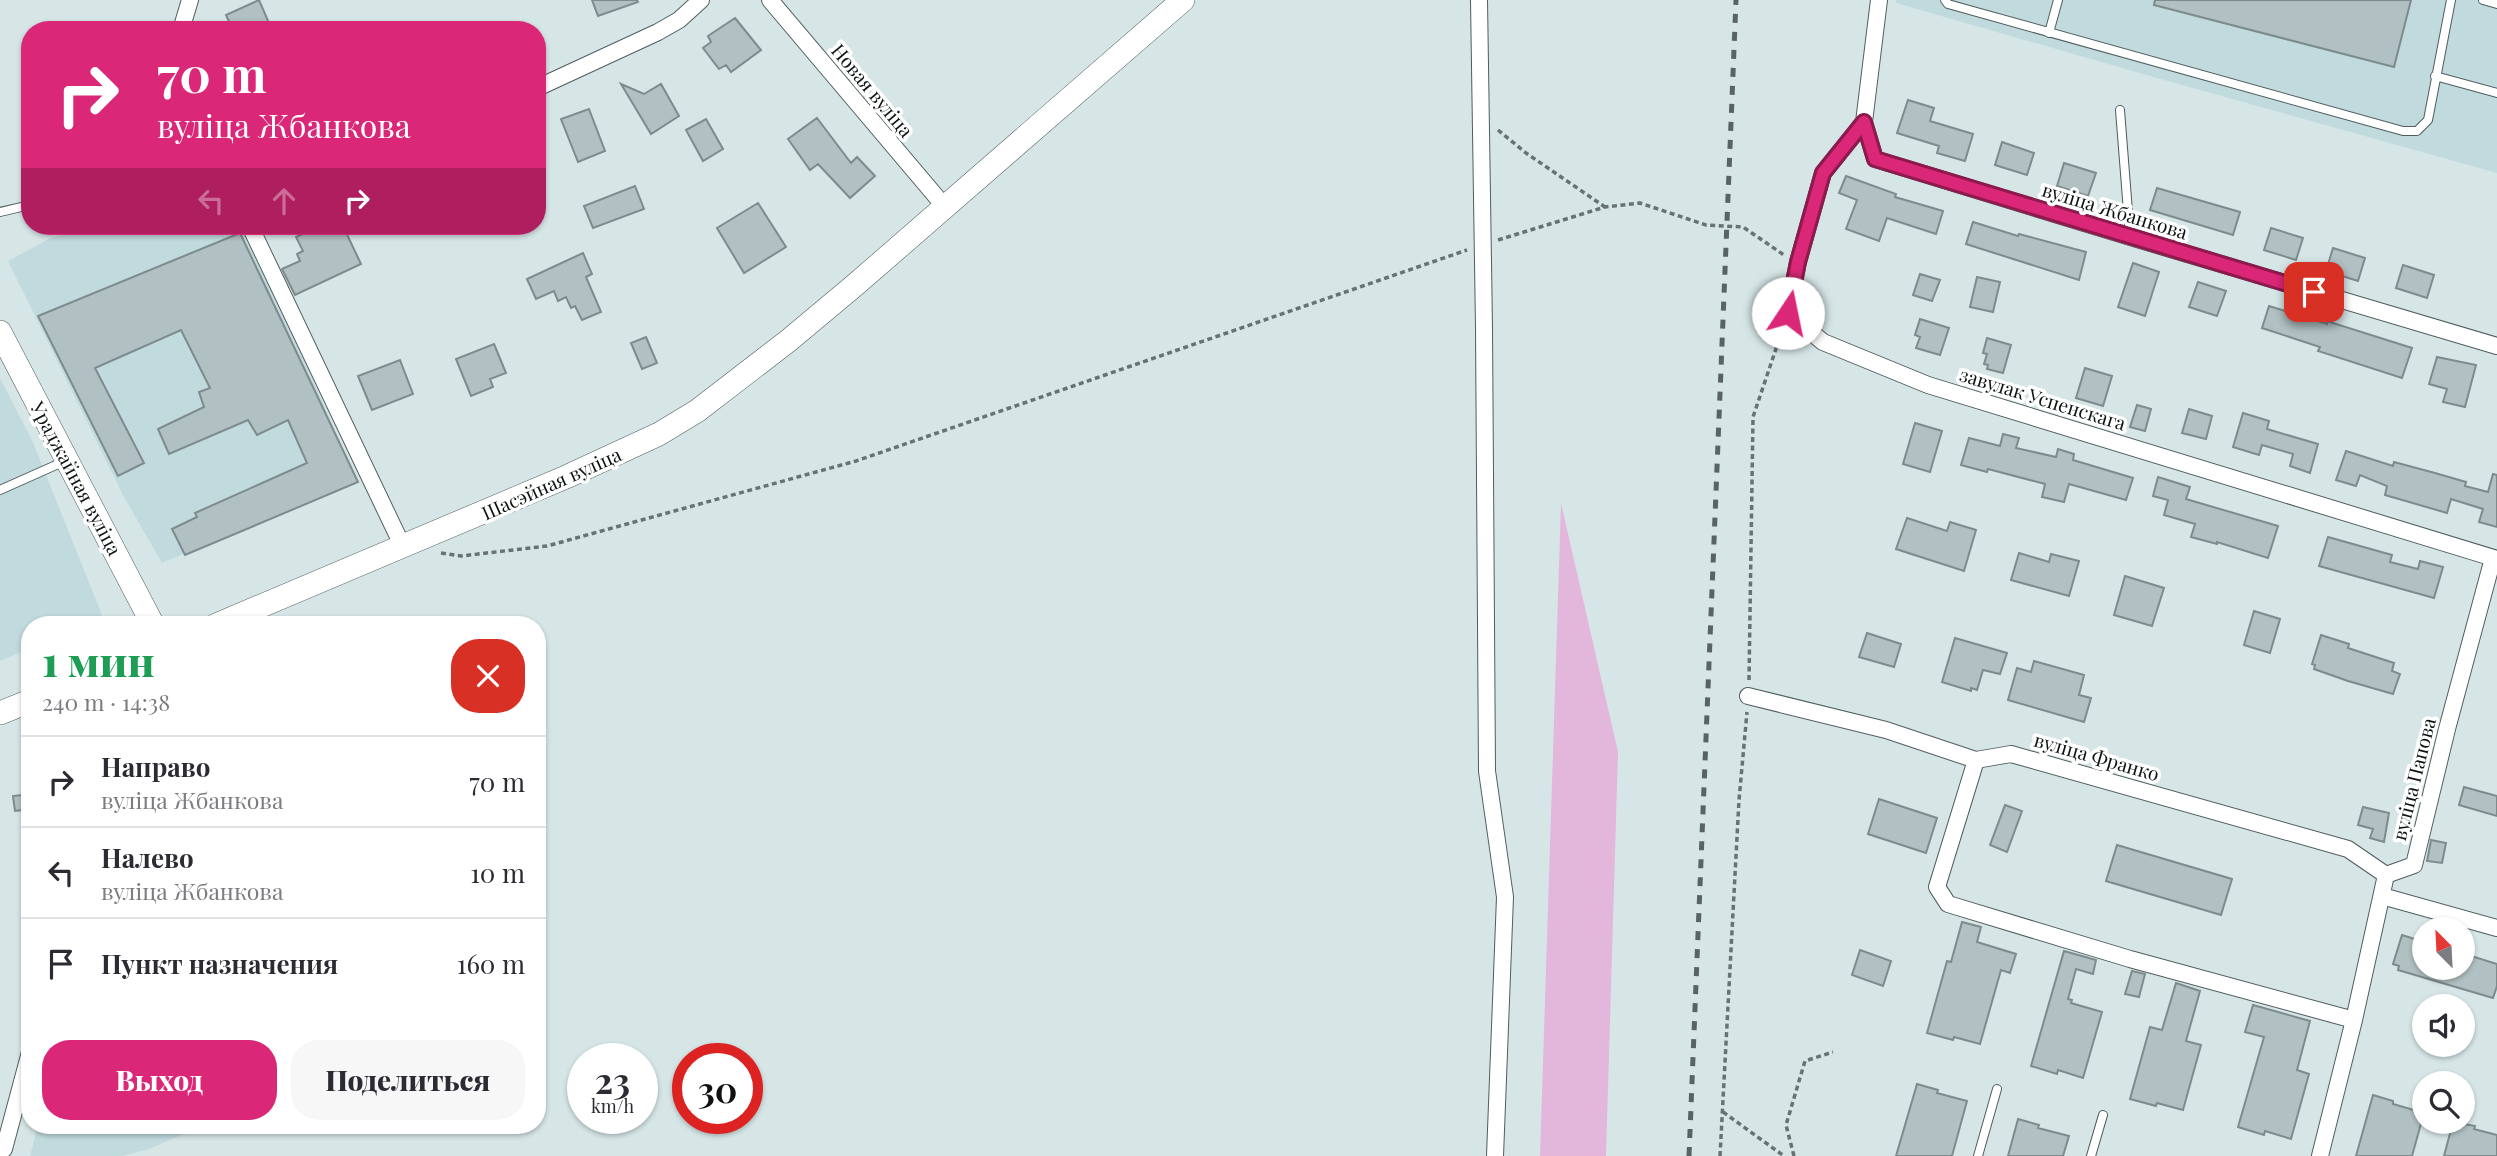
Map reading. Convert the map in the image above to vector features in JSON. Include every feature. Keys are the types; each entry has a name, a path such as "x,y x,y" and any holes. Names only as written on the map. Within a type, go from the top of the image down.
{"main road":[{"name":"Шасэйная вуліца","path":"237,616 477,516 659,434 697,411 855,285 1183,0"},
{"name":"Ураджайная вуліца","path":"0,332 148,616"},
{"path":"0,713 21,705"}],"street":[{"path":"546,84 658,32 679,20 701,0"},
{"name":"Новая вуліца","path":"770,0 945,207"},
{"path":"1479,0 1487,771 1505,897 1495,1156"},
{"name":"вуліца Жбанкова","path":"1879,0 1864,122 1875,159 2497,346"},
{"path":"184,21 189,2"},
{"path":"1788,313 1798,262 1823,173 1864,122"},
{"path":"254,235 402,545"},
{"name":"завулак Успенскага","path":"1788,313 1823,342 1928,384 2495,558"},
{"name":"вуліца Папова","path":"2386,875 2414,865 2448,722 2495,558"},
{"name":"вуліца Франко","path":"1748,696 1886,730 1976,760 2011,754 2348,849 2386,875"},
{"path":"1976,760 1937,887 1948,904 2130,960 2354,1020"},
{"path":"2320,1156 2386,875"},
{"path":"2382,896 2497,928"},
{"path":"4,1149 21,1086"}],"lane":[{"path":"1945,0 1948,4 2049,33 2403,131 2417,131 2428,120 2451,0"},
{"path":"1973,11 1975,0"},
{"path":"2049,33 2058,0"},
{"path":"2483,0 2497,4"},
{"path":"2435,76 2497,93"},
{"path":"2120,110 2130,237"},
{"path":"0,212 21,207"},
{"path":"0,490 68,459"},
{"path":"1978,1156 1997,1089"},
{"path":"2091,1156 2103,1115"}],"path":[{"path":"1481,115 1526,153 1605,207"},
{"path":"438,552 461,556 547,545 856,461 1483,244 1605,207 1640,202 1706,225 1743,227 1784,256 1798,262"},
{"path":"1720,1156 1739,800 1748,696 1754,417 1788,313"},
{"path":"1794,1156 1786,1125 1805,1061 1833,1052"},
{"path":"1723,1112 1784,1156"}],"shaded area":[{"path":"1896,0 2497,0 2497,173 1896,3"},
{"path":"62,235 250,235 356,479 162,563 124,497 8,261"},
{"path":"0,378 32,440 102,615 21,616 21,652 0,661"},
{"path":"1561,503 1618,752 1606,1156 1540,1156"},
{"path":"36,1134 183,1134 149,1149 123,1156 30,1156"}],"building":[{"path":"259,0 268,21 229,21 226,15"},
{"path":"592,0 637,0 638,2 598,16"},
{"path":"2155,0 2411,0 2394,67 2154,5"},
{"path":"735,18 761,50 731,72 726,65 719,69 703,48 711,42 708,36"},
{"path":"621,84 644,94 661,84 679,116 651,134"},
{"path":"1908,100 1934,108 1930,121 1973,134 1965,161 1937,153 1939,146 1897,133"},
{"path":"589,109 605,151 578,162 561,119"},
{"path":"817,118 851,163 857,157 875,176 850,198 818,164 810,170 788,139"},
{"path":"706,119 723,149 703,161 686,130"},
{"path":"2002,142 2034,153 2027,175 1995,165"},
{"path":"2064,163 2096,173 2088,196 2057,186"},
{"path":"1846,176 1896,194 1895,197 1943,211 1936,234 1887,218 1879,241 1846,229 1857,200 1839,193"},
{"path":"635,186 644,209 593,228 584,206"},
{"path":"2157,188 2240,212 2233,235 2150,210"},
{"path":"758,203 786,247 744,273 717,228"},
{"path":"1973,222 2086,252 2079,280 1966,244"},
{"path":"2271,228 2303,238 2296,260 2264,250"},
{"path":"235,235 241,235 358,482 185,555 172,529 197,517 195,513 307,463 288,420 257,435 248,420 169,454 158,429 204,407 199,392 210,388 181,330 95,368 144,463 118,476 38,316"},
{"path":"347,235 361,264 295,295 282,269 300,261 297,254 303,251 296,237"},
{"path":"2333,248 2365,258 2358,281 2326,271"},
{"path":"583,253 592,274 586,277 601,312 582,320 575,306 571,308 566,297 558,301 554,291 536,299 527,279"},
{"path":"2133,263 2159,272 2145,316 2118,307"},
{"path":"2403,265 2434,275 2427,298 2396,288"},
{"path":"1920,274 1940,280 1932,301 1913,295"},
{"path":"1977,277 2000,282 1993,312 1970,307"},
{"path":"2198,282 2226,291 2217,316 2189,307"},
{"path":"2269,306 2412,348 2402,378 2318,351 2320,347 2262,328"},
{"path":"1920,319 1949,328 1940,355 1916,348 1920,337 1915,335"},
{"path":"646,337 657,363 642,369 631,343"},
{"path":"1987,338 2011,345 2003,373 1987,369 1988,365 1984,364 1987,354 1983,353"},
{"path":"494,344 506,373 490,379 493,387 471,396 456,359"},
{"path":"2437,357 2476,365 2465,407 2443,402 2447,389 2429,384"},
{"path":"400,360 413,394 372,410 358,376"},
{"path":"2085,368 2112,376 2103,406 2076,398"},
{"path":"2137,405 2151,409 2145,431 2130,427"},
{"path":"2189,409 2212,416 2206,439 2182,433"},
{"path":"2243,413 2269,421 2267,429 2318,444 2310,473 2290,466 2293,454 2262,445 2259,455 2233,447"},
{"path":"1915,423 1942,431 1930,472 1903,464"},
{"path":"2003,434 2019,438 2016,448 2056,457 2058,449 2074,454 2073,460 2133,478 2126,500 2069,484 2064,502 2042,497 2045,484 1961,465 1969,438 2000,446"},
{"path":"2346,451 2393,466 2394,462 2435,473 2466,482 2465,486 2488,492 2493,474 2497,475 2497,527 2479,522 2483,509 2451,499 2447,513 2385,495 2387,486 2360,475 2356,486 2336,480"},
{"path":"2158,477 2190,487 2186,499 2278,526 2268,558 2191,537 2195,524 2164,515 2168,500 2153,496"},
{"path":"1907,518 1947,531 1950,522 1976,530 1964,571 1896,549"},
{"path":"2328,537 2392,555 2390,562 2418,569 2420,561 2443,567 2434,598 2319,566"},
{"path":"2019,553 2049,562 2051,554 2079,561 2069,596 2011,580"},
{"path":"2125,576 2164,588 2152,626 2114,615"},
{"path":"2254,611 2280,619 2270,653 2244,645"},
{"path":"1867,633 1901,644 1894,667 1859,657"},
{"path":"2321,635 2349,644 2348,648 2394,663 2392,671 2400,674 2393,694 2314,669 2315,665 2312,664"},
{"path":"1955,638 2007,653 2000,674 1983,670 1977,690 1971,688 1971,691 1942,682"},
{"path":"2034,661 2084,675 2079,695 2091,698 2084,722 2008,700 2017,668 2031,672"},
{"path":"2464,787 2497,796 2497,816 2459,805"},
{"path":"21,795 21,810 15,811 13,796"},
{"path":"1879,799 1937,818 1926,853 1868,834"},
{"path":"2005,805 2022,811 2007,852 1990,845"},
{"path":"2363,807 2389,813 2384,842 2370,838 2373,829 2358,825"},
{"path":"2431,840 2446,843 2442,863 2427,861"},
{"path":"2117,845 2232,879 2221,915 2106,881"},
{"path":"1962,922 1981,927 1977,942 2016,954 2010,973 2001,970 1980,1044 1927,1033 1947,961 1951,962"},
{"path":"2402,935 2412,938 2412,974 2398,970 2399,966 2393,964"},
{"path":"1860,950 1891,961 1883,986 1852,975"},
{"path":"2064,951 2096,960 2093,974 2076,969 2068,999 2072,1000 2071,1003 2102,1012 2083,1078 2058,1070 2057,1074 2031,1066"},
{"path":"2475,957 2497,964 2497,986 2493,998 2432,980 2475,980"},
{"path":"2132,971 2145,974 2139,997 2125,994"},
{"path":"2176,983 2200,991 2186,1041 2201,1045 2183,1110 2130,1099 2150,1027 2162,1030"},
{"path":"2253,1005 2310,1021 2297,1070 2309,1074 2291,1139 2238,1127 2264,1037 2245,1032"},
{"path":"1917,1084 1967,1101 1952,1156 1896,1156"},
{"path":"2373,1095 2412,1110 2412,1134 2418,1134 2412,1156 2356,1156"},
{"path":"2018,1119 2039,1125 2038,1128 2069,1136 2063,1156 2008,1156"},
{"path":"2475,1129 2497,1135 2497,1156 2444,1156 2450,1134 2475,1134"}],"railway":[{"path":"1689,1156 1736,0"}],"route":[{"path":"1788,313 1798,262 1823,173 1864,122 1875,159 2314,292"}]}
